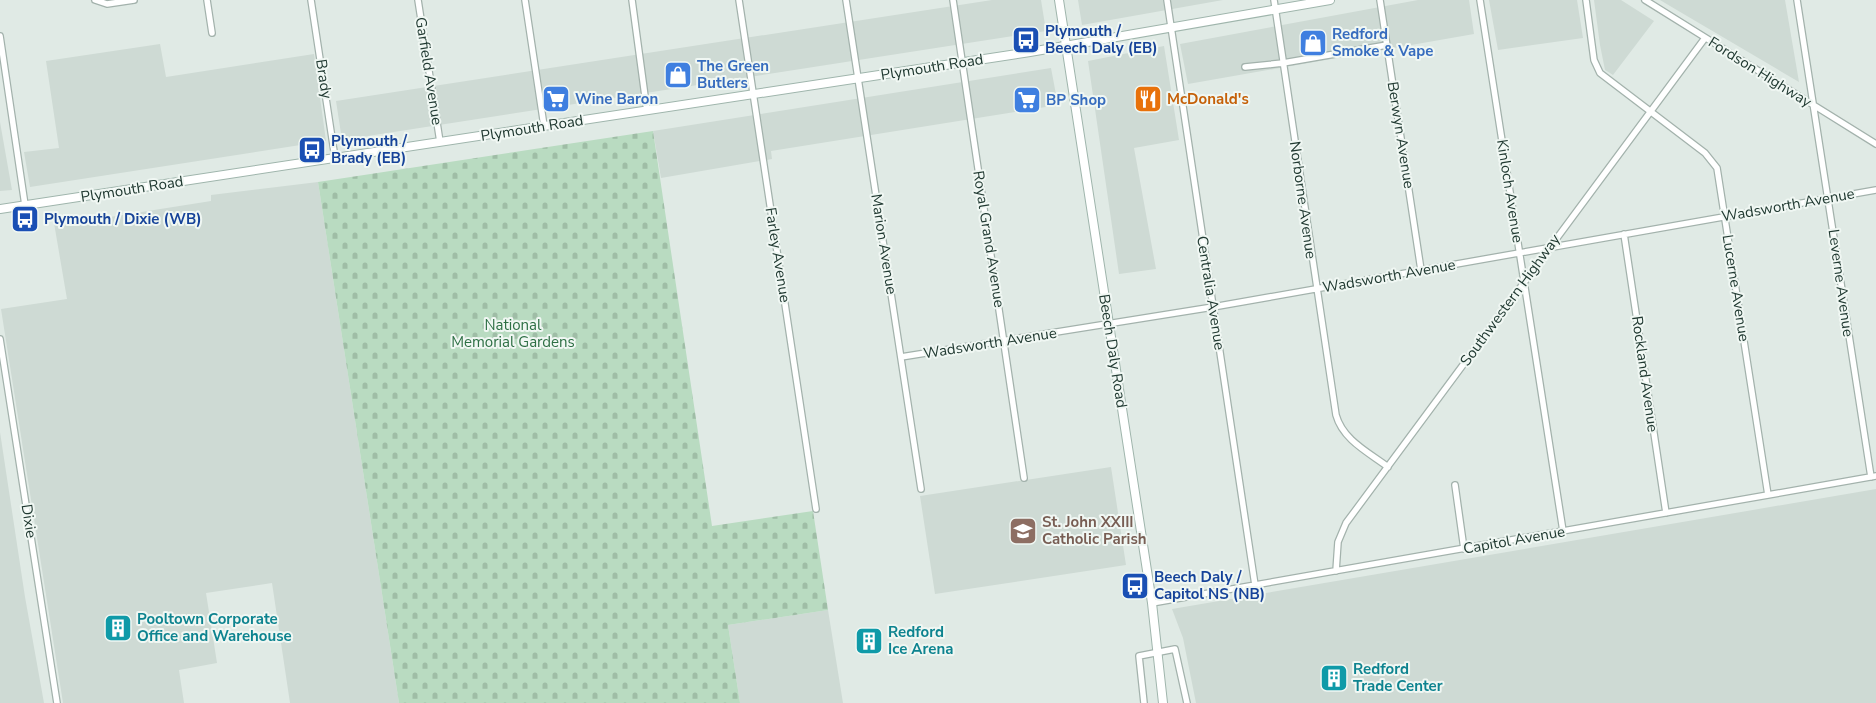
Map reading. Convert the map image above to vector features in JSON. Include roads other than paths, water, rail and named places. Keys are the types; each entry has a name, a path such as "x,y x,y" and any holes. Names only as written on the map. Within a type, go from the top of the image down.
{"main road":[{"name":"Beech Daly Road","path":"1059,0 1152,603 1163,703"},
{"name":"Plymouth Road","path":"0,209 962,63 1330,0"}],"street":[{"path":"95,0 107,4 134,0"},
{"path":"207,0 212,33"},
{"name":"Brady","path":"312,0 335,158"},
{"name":"Garfield Avenue","path":"418,0 440,142"},
{"path":"525,0 544,126"},
{"path":"632,0 647,111"},
{"name":"Farley Avenue","path":"739,0 816,509"},
{"name":"Marion Avenue","path":"846,0 921,489"},
{"name":"Royal Grand Avenue","path":"953,0 1024,478"},
{"name":"Centralia Avenue","path":"1167,0 1256,585"},
{"name":"Norborne Avenue","path":"1274,0 1316,289 1338,424 1349,439 1388,467"},
{"name":"Berwyn Avenue","path":"1380,0 1421,270"},
{"name":"Kinloch Avenue","path":"1480,0 1563,531"},
{"name":"Lucerne Avenue","path":"1586,0 1597,67 1604,78 1713,160 1720,175 1768,495"},
{"name":"Fordson Highway","path":"1645,0 1876,144"},
{"name":"Leverne Avenue","path":"1797,0 1874,476"},
{"path":"0,36 25,205"},
{"name":"Southwestern Highway","path":"1336,571 1338,542 1342,530 1705,38"},
{"path":"1245,67 1283,63 1387,45"},
{"name":"Wadsworth Avenue","path":"901,357 1005,342 1213,307 1876,190"},
{"name":"Rockland Avenue","path":"1624,234 1666,514"},
{"name":"Dixie","path":"0,339 57,703"},
{"name":"Capitol Avenue","path":"1152,603 1874,476"},
{"path":"1455,485 1464,549"},
{"path":"1144,703 1139,656 1175,650 1187,703"}],"place":[{"name":"Plymouth / Beech Daly (EB)","path":"1026,40"},
{"name":"Redford Smoke & Vape","path":"1313,43"},
{"name":"The Green Butlers","path":"678,75"},
{"name":"Wine Baron","path":"556,99"},
{"name":"McDonald's","path":"1148,99"},
{"name":"BP Shop","path":"1027,100"},
{"name":"Plymouth / Brady (EB)","path":"312,150"},
{"name":"Plymouth / Dixie (WB)","path":"25,219"},
{"name":"St. John XXIII Catholic Parish","path":"1023,531"},
{"name":"Beech Daly / Capitol NS (NB)","path":"1135,586"},
{"name":"Pooltown Corporate Office and Warehouse","path":"118,628"},
{"name":"Redford Ice Arena","path":"869,641"},
{"name":"Redford Trade Center","path":"1334,678"}],"park label":[{"name":"National Memorial Gardens","path":"513,334"}]}
